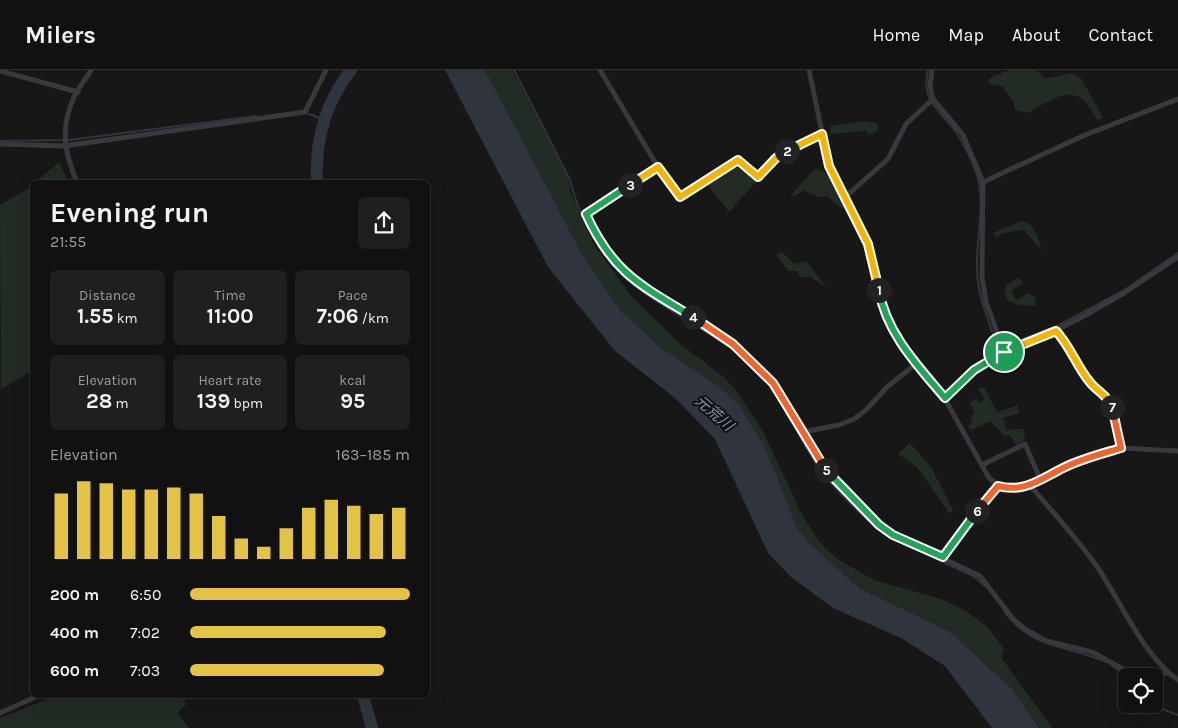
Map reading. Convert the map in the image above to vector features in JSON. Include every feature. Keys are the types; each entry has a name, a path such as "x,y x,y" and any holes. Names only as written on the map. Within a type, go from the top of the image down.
{"street":[{"path":"76,180 67,160 64,146 67,123 78,92 90,70"},
{"path":"0,144 64,146 305,112 326,70"},
{"path":"600,70 658,167 680,197 738,160 758,177 776,158 797,145 822,134"},
{"path":"809,70 829,166 868,244 882,308 896,336 916,364 945,398 989,478 998,486 1007,489 1030,486 1063,468 1121,448 1178,451"},
{"path":"932,70 930,86 933,99 963,136 983,182 982,277 986,302 1004,352"},
{"path":"0,71 78,92"},
{"path":"983,182 1085,135 1178,98"},
{"path":"845,197 888,159 906,124 933,99"},
{"path":"658,167 586,214 595,234 618,266 639,284 733,344 756,365 773,383 822,466 879,525 893,535 980,576 1014,620 1046,641 1092,652 1123,669 1150,674 1168,673"},
{"path":"945,398 974,370 1004,352 1056,331 1124,293 1178,257"},
{"path":"1056,331 1068,346 1090,384 1102,391 1109,400 1121,448"},
{"path":"803,432 839,425 854,419 866,410 888,386 916,364"},
{"path":"982,465 1025,444 1041,481"},
{"path":"943,557 998,486"},
{"path":"1030,486 1097,567 1138,633 1168,673 1178,680"},
{"path":"0,713 33,698"}],"shaded area":[{"path":"483,70 512,70 568,178 570,191 594,245 632,297 679,343 724,377 738,393 762,429 803,517 822,545 836,558 874,580 941,599 966,611 986,626 1004,648 1001,657 1052,728 1039,728 1012,689 949,631 859,588 813,547 797,528 790,511 716,384 660,347 620,310 583,256 489,77"},
{"path":"1009,70 1037,70 1044,79 1072,73 1081,78 1103,118 1098,120 1087,104 1073,95 1057,97 1027,113 1015,110 1013,101 1002,86 989,84 989,78"},
{"path":"864,121 877,123 878,130 870,135 866,131 831,134 830,126"},
{"path":"59,162 68,180 38,180"},
{"path":"734,168 739,168 756,182 729,212 708,185"},
{"path":"816,168 827,173 845,207 841,208 827,196 818,197 804,190 796,196 791,195"},
{"path":"30,187 30,372 1,389 0,205"},
{"path":"1022,221 1033,229 1038,237 1042,251 1024,230 1003,233 996,238 993,233"},
{"path":"782,252 794,264 806,261 826,287 809,276 802,278 796,271 788,271 776,255"},
{"path":"1018,278 1022,281 1022,284 1011,290 1016,300 1029,293 1036,298 1035,306 1013,303 1006,297 1006,285"},
{"path":"984,387 997,412 1018,405 1019,413 1003,418 1007,430 1023,429 1025,436 1023,441 1016,445 1010,435 1005,436 990,421 972,430 968,427 975,411 969,403 976,398 980,403 984,399 978,389"},
{"path":"910,443 931,467 953,510 950,514 917,467 898,454"},
{"path":"50,698 182,698 187,704 177,713 189,728 0,728 0,718"}],"water":[{"name":"元荒川","path":"445,70 483,70 489,77 583,256 620,310 660,347 716,384 738,404 765,448 797,528 813,547 859,588 949,631 1012,689 1039,728 992,728 945,666 901,638 833,608 791,577 768,553 715,439 675,398 615,351 548,267"}],"waterway":[{"path":"317,180 320,137 328,109 351,70"},
{"path":"317,180 320,137 328,109 351,70"},
{"path":"514,70 570,180 573,193 589,231 604,255 622,275 657,302 714,336 749,363 773,390 822,472 844,498 870,522 887,536 973,576 986,587"},
{"path":"928,70 926,81 929,98 959,136 973,164 978,180 981,205 977,255 979,288 998,348 1057,326 1123,291 1178,253"},
{"path":"306,113 323,119"},
{"path":"0,141 69,140 256,116"},
{"path":"1004,611 1012,621"},
{"path":"1015,624 1036,639 1106,662"},
{"path":"1112,666 1118,670"},
{"path":"364,698 372,728"},
{"path":"1163,709 1178,715"}],"route":[{"path":"822,134 829,166 868,244 882,308 896,336 916,364 945,398 974,370 1004,352 1056,331 1072,351 1090,384 1102,391 1109,400 1113,409 1121,448 1063,468 1030,486 1007,489 998,486 975,513 943,557 893,535 867,514 822,466 773,383 733,344 703,323 639,284 618,266 595,234 586,214 658,167 680,197 738,160 758,177 776,158 797,145 822,134"}]}
